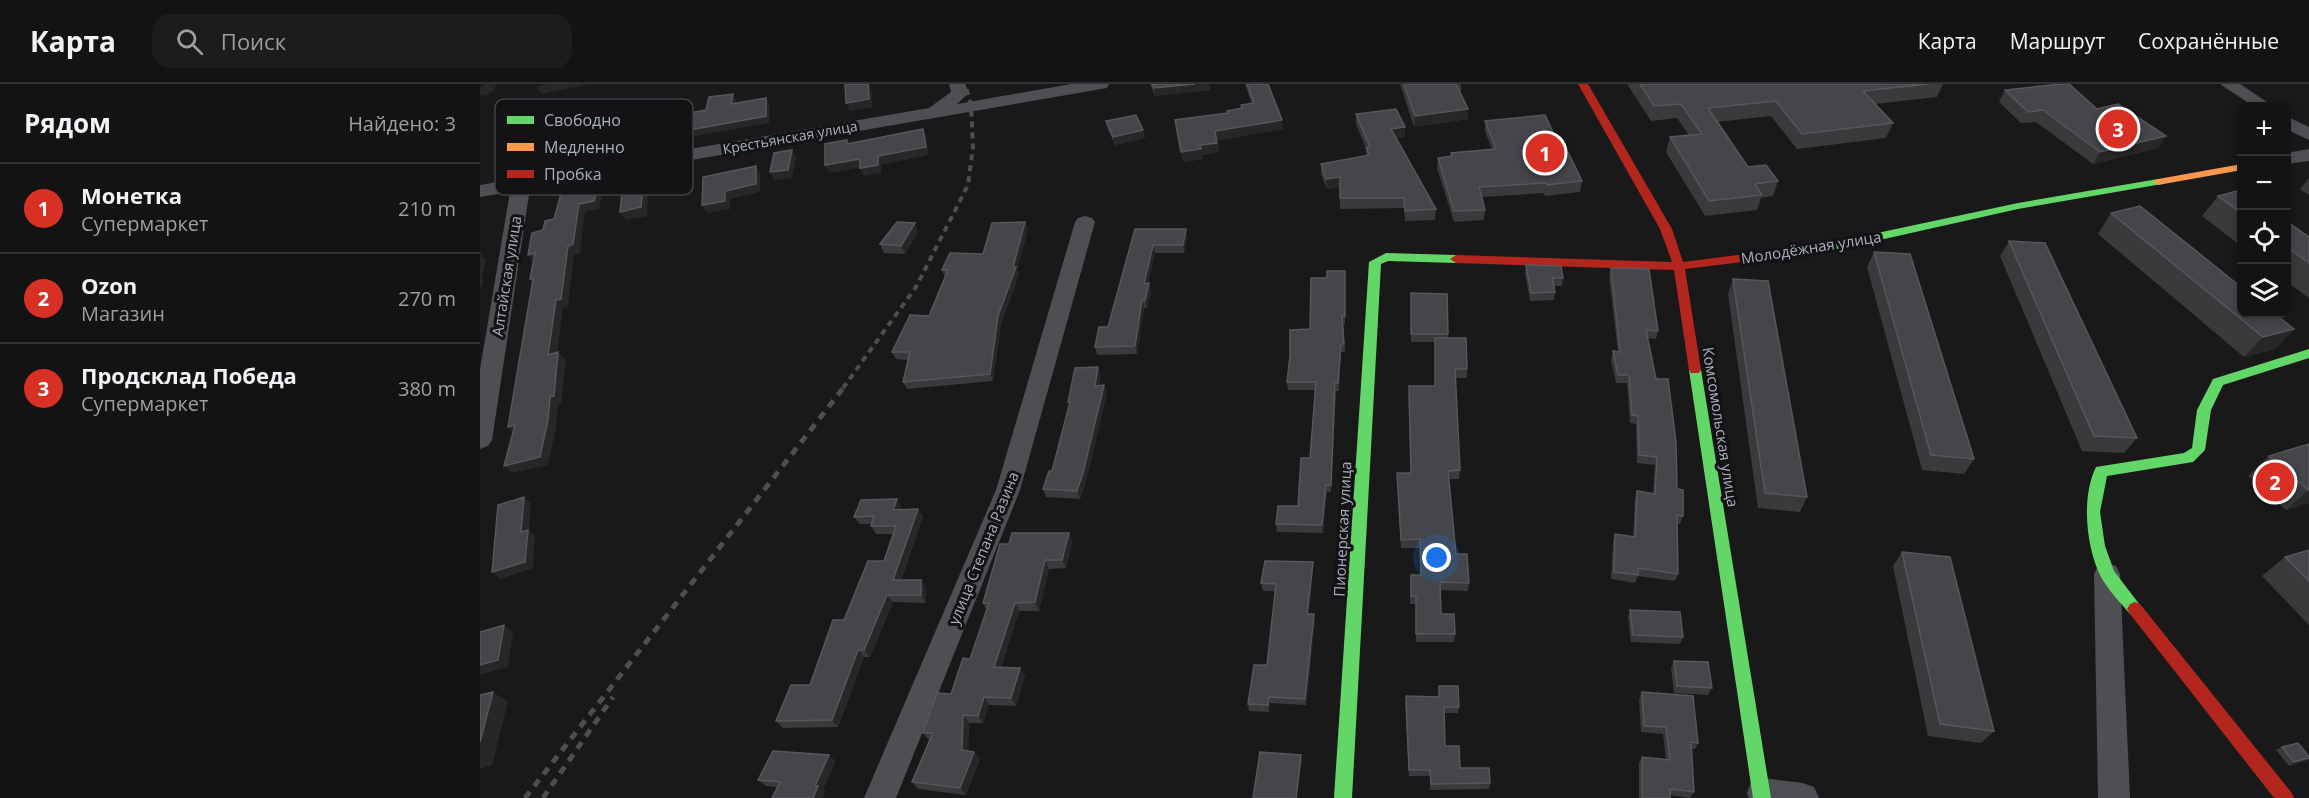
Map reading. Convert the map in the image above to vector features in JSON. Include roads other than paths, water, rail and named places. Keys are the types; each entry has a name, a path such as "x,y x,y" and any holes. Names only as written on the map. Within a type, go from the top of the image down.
{"street":[{"path":"935,112 960,93 957,84"},
{"name":"Крестьянская улица","path":"693,154 1101,84"},
{"name":"Комсомольская улица","path":"1583,84 1666,229 1678,266 1762,795"},
{"path":"2228,84 2257,102"},
{"path":"2291,124 2309,135"},
{"path":"2291,158 2309,155"},
{"name":"Молодёжная улица","path":"1375,262 1386,257 1678,266 1835,246 2018,206 2237,168"},
{"name":"Крестьянская улица","path":"480,191 495,188"},
{"name":"Алтайская улица","path":"480,440 519,195"},
{"name":"улица Степана Разина","path":"880,798 1008,490 1085,222"},
{"name":"Пионерская улица","path":"1343,798 1375,262"},
{"path":"2114,798 2107,574 2093,530 2094,492 2101,471 2188,458 2198,450 2204,410 2218,382 2309,353"},
{"path":"2107,574 2285,798"},
{"path":"1762,795 1803,798"}],"railway":[{"path":"843,388 916,287 968,185 973,147 971,105 965,84"},
{"path":"525,798 844,387"},
{"path":"543,798 613,697"}],"place":[{"name":"Продсклад Победа","path":"2118,129"},
{"name":"Монетка","path":"1545,153"},
{"name":"Ozon","path":"2275,482"}]}
